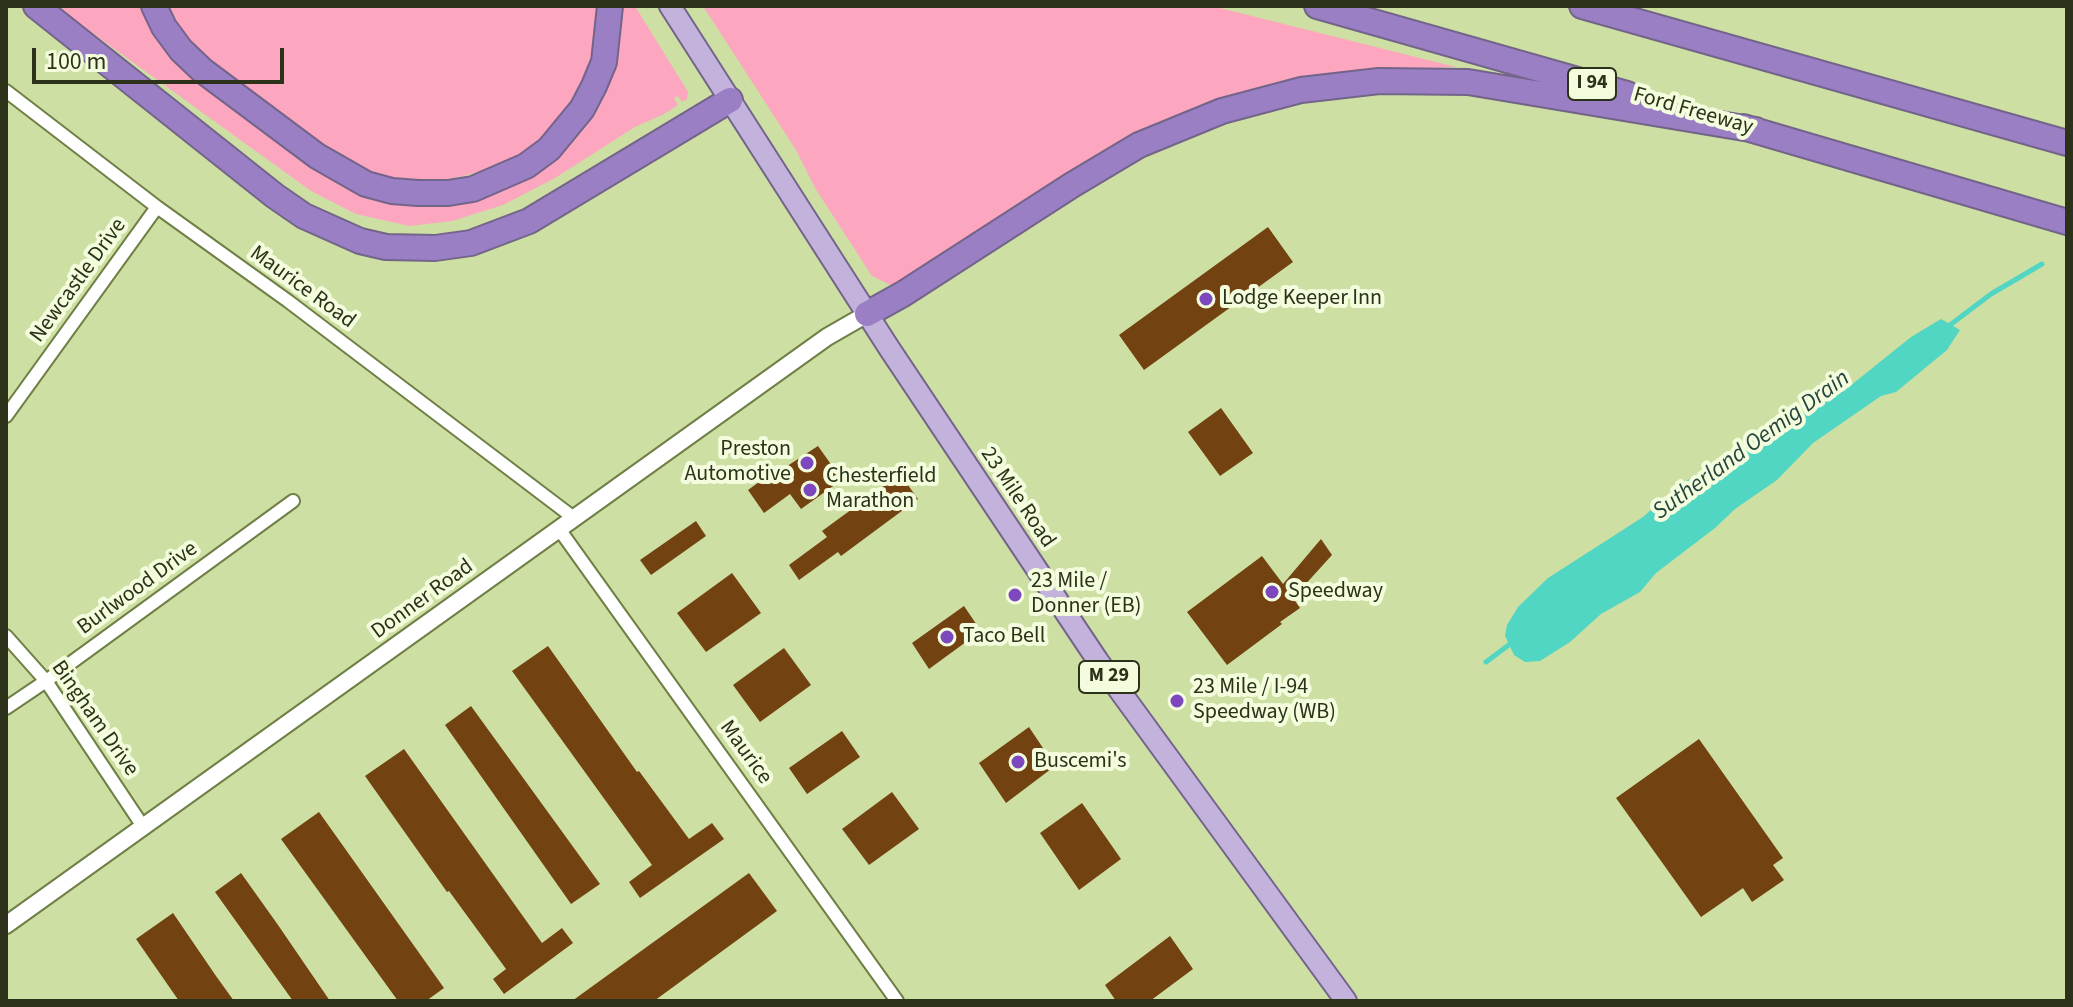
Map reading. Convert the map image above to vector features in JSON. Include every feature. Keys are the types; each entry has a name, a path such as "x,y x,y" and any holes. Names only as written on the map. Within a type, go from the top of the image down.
{"highway":[{"path":"36,6 304,216 360,241 386,247 435,248 471,243 529,221 730,100"},
{"path":"154,6 164,27 181,50 202,70 317,156 366,184 392,191 433,193 473,189 500,179 526,166 558,139 582,109 599,74 609,33 610,6"},
{"name":"Ford Freeway","path":"1317,6 2067,222"},
{"path":"1582,6 2067,143"},
{"path":"1638,6 1750,53"},
{"path":"867,314 1139,145 1222,111 1301,90 1379,81 1468,82 1756,130"}],"main road":[{"name":"23 Mile Road","path":"670,6 867,314 1098,661 1346,1001"}],"street":[{"name":"Maurice Road","path":"6,91 574,518"},
{"name":"Newcastle Drive","path":"6,416 157,207"},
{"name":"Donner Road","path":"6,925 827,337 867,314"},
{"name":"Burlwood Drive","path":"6,708 293,501"},
{"name":"Maurice","path":"559,529 897,1001"},
{"name":"Bingham Drive","path":"6,636 46,681 144,828"}],"shaded area":[{"path":"55,6 145,6 158,33 401,200 558,151 620,6 635,6 688,92 687,99 682,102 678,96 674,98 678,105 664,114 635,127 555,178 503,205 452,221 409,226 356,214 311,191"},
{"path":"167,6 597,6 597,9 591,58 583,79 573,100 547,133 532,147 492,169 446,180 422,181 398,180 375,173 331,151 213,65 191,44"},
{"path":"703,6 1212,6 1456,67 1376,70 1318,77 1257,89 1190,110 1159,122 1092,158 900,284 890,285 872,276 815,188 796,150"}],"water":[{"path":"1941,319 1960,330 1947,350 1896,392 1881,396 1813,443 1777,480 1735,509 1656,573 1640,592 1601,614 1570,642 1540,661 1525,662 1514,655 1505,636 1507,625 1518,607 1548,578 1643,517 1704,469 1845,390 1911,337"}],"building":[{"name":"Lodge Keeper Inn","path":"1268,227 1293,262 1144,370 1119,335"},
{"path":"1221,408 1253,453 1220,476 1188,432"},
{"path":"818,446 840,477 834,481 836,484 801,509 790,494 764,513 748,490"},
{"path":"900,474 918,499 841,556 838,552 799,580 789,565 827,537 822,531"},
{"path":"696,521 706,536 651,575 640,560"},
{"path":"1321,539 1332,555 1293,598 1300,608 1227,665 1187,612 1262,556 1283,584"},
{"path":"732,573 761,613 706,652 677,613"},
{"name":"Taco Bell","path":"964,606 981,631 929,669 912,643"},
{"path":"548,646 637,772 689,839 712,823 724,839 640,898 629,882 652,865 512,671"},
{"path":"784,648 811,685 760,722 733,685"},
{"path":"471,706 600,884 571,904 445,725"},
{"path":"1029,727 1055,766 1006,803 979,763"},
{"path":"842,731 860,757 807,794 789,768"},
{"path":"1699,739 1783,858 1773,865 1784,880 1752,902 1743,888 1701,917 1616,798"},
{"path":"404,749 542,943 562,928 573,943 504,994 493,979 506,969 365,776"},
{"path":"892,792 919,829 869,865 842,829"},
{"path":"1082,803 1121,859 1079,890 1040,833"},
{"path":"319,812 444,988 426,1001 398,1001 281,839"},
{"path":"241,873 330,1001 293,1001 215,892"},
{"path":"749,873 777,911 654,1001 572,1001"},
{"path":"173,913 234,1001 179,1001 136,939"},
{"path":"1170,936 1193,969 1150,1001 1116,1001 1105,985"}],"waterway":[{"name":"Sutherland Oemig Drain","path":"1946,328 1991,294 2042,264"},
{"name":"Sutherland Oemig Drain","path":"1486,662 1514,641"}],"place":[{"name":"Lodge Keeper Inn","path":"1206,299"},
{"name":"Preston Automotive","path":"807,463"},
{"name":"Chesterfield Marathon","path":"810,490"},
{"name":"Speedway","path":"1272,592"},
{"name":"23 Mile / Donner (EB)","path":"1015,595"},
{"name":"Taco Bell","path":"947,637"},
{"name":"23 Mile / I-94 Speedway (WB)","path":"1177,701"},
{"name":"Buscemi's","path":"1018,762"}]}
